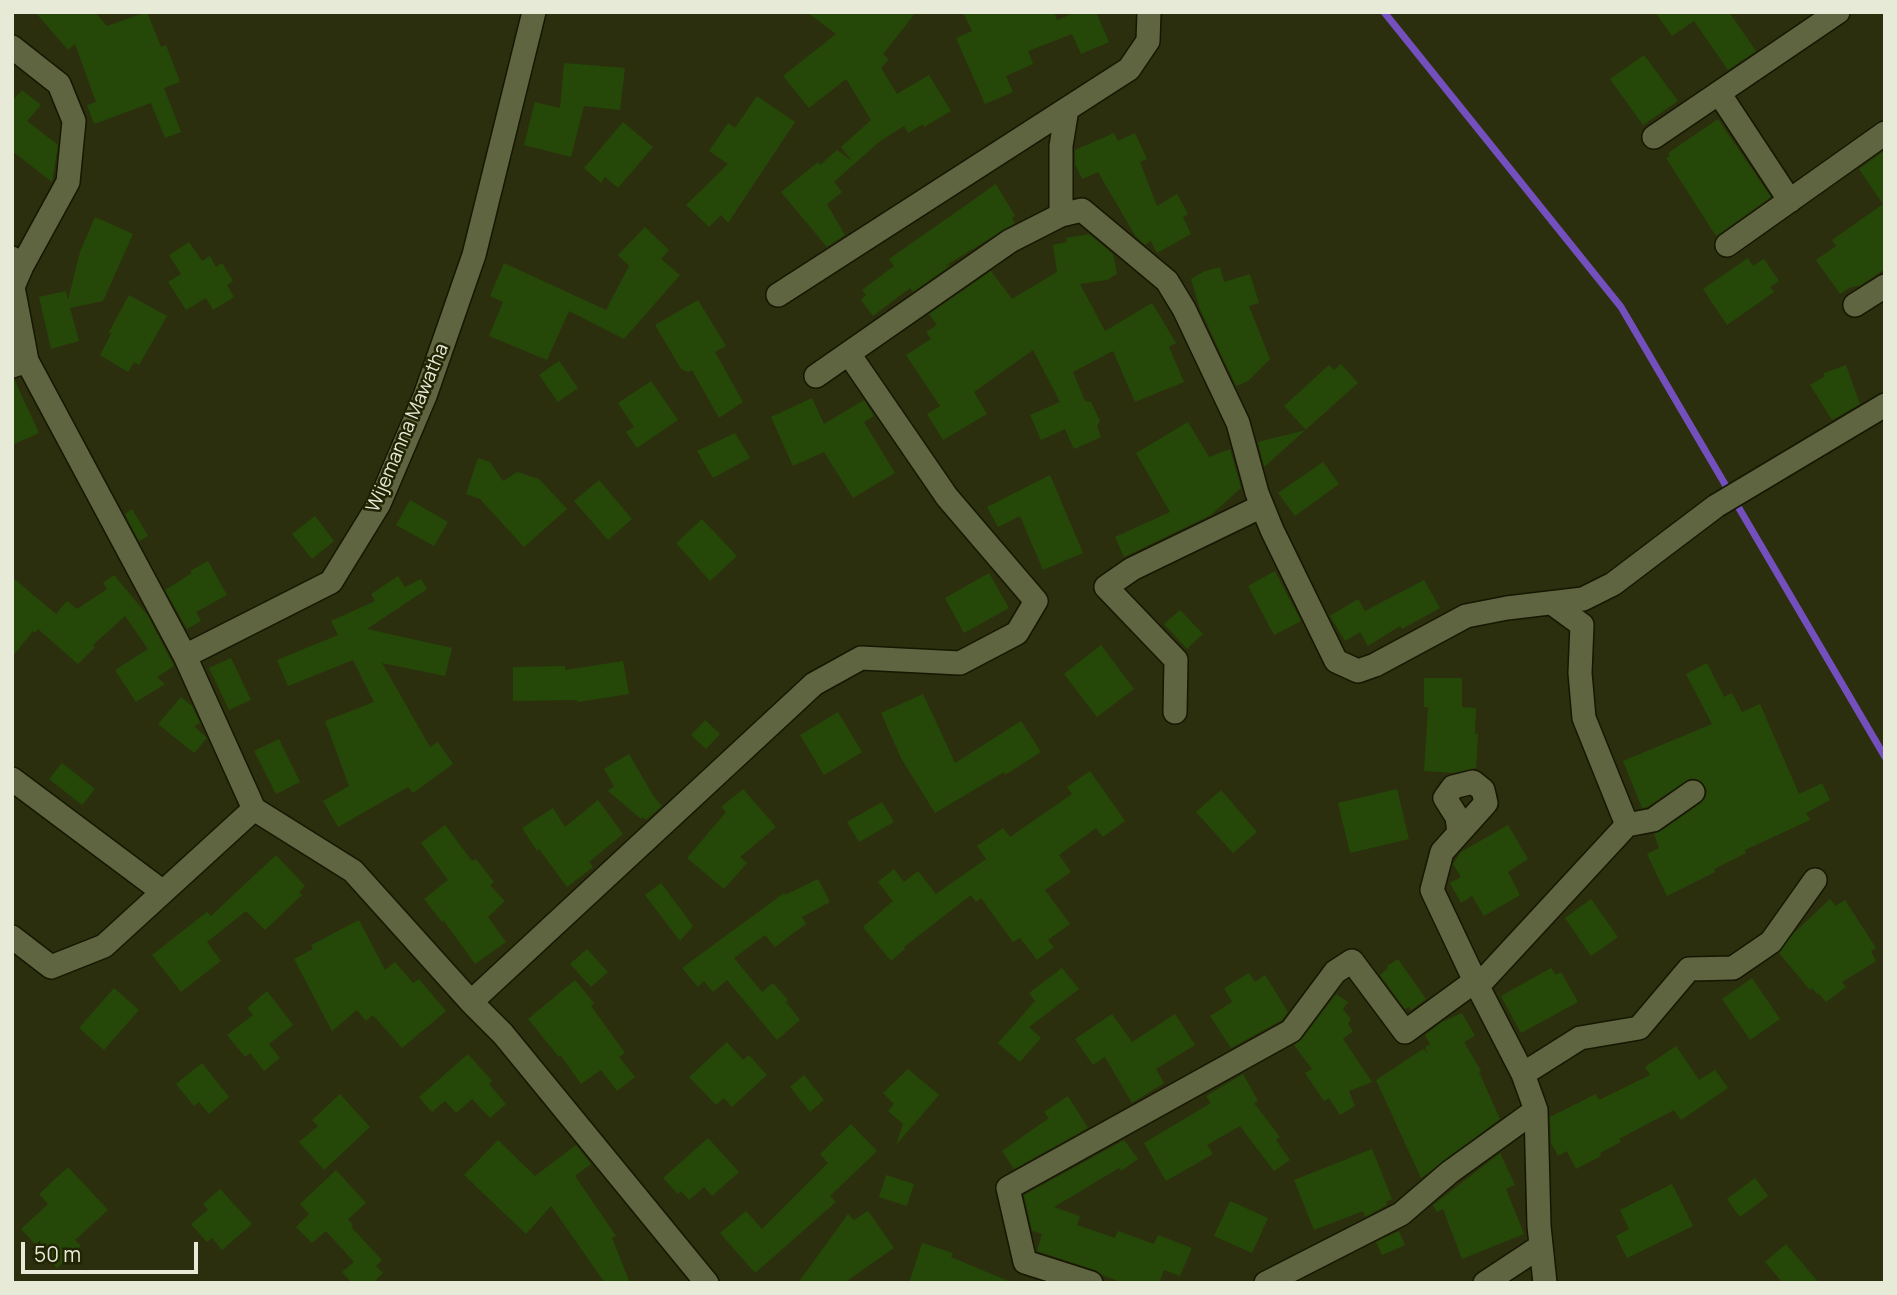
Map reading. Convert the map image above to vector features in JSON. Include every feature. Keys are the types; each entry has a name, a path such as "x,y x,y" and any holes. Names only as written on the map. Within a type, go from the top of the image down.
{"street":[{"name":"Wijemanna Mawatha","path":"185,656 331,582 379,504 425,396 474,255 534,12"},
{"path":"778,295 1129,69 1148,41 1149,12"},
{"path":"1654,137 1838,12"},
{"path":"12,47 60,84 74,121 68,182 17,262 13,287 20,363 185,656 254,809 353,871 541,1078 705,1282"},
{"path":"1719,93 1790,201"},
{"path":"1060,215 1060,146 1067,109"},
{"path":"1727,245 1885,133"},
{"path":"817,376 1010,241 1060,215 1082,209 1167,281 1184,309 1238,423 1262,506 1336,661 1358,671 1375,665 1466,616 1583,599 1613,584 1716,506 1885,405"},
{"path":"1855,305 1885,286"},
{"path":"471,1002 814,684 861,658 960,663 1017,633 1036,601 947,497 849,354"},
{"path":"1175,712 1177,660 1106,587 1132,569 1262,506"},
{"path":"1552,603 1582,625 1580,673 1584,719 1627,825"},
{"path":"12,779 163,891"},
{"path":"1091,1283 1025,1262 1008,1188 1292,1031 1335,972 1352,961 1405,1032 1476,984 1627,825 1653,820 1693,792"},
{"path":"12,937 51,967 104,946 254,809"},
{"path":"1459,833 1442,852 1432,890 1476,984 1523,1074 1536,1110 1545,1283"},
{"path":"1523,1074 1580,1038 1639,1028 1689,969 1734,968 1771,942 1815,880"},
{"path":"1266,1283 1401,1214 1450,1172 1536,1110"},
{"path":"1485,1283 1541,1246"}],"building":[{"path":"35,12 95,12 107,26 147,12 161,47 166,45 180,82 164,88 181,132 165,138 151,103 94,124 87,105 96,102 75,44 68,50"},
{"path":"807,12 916,12 883,54 889,59 881,68 897,94 929,75 951,111 908,133 904,126 879,142 834,182 842,192 827,204 845,235 827,247 781,192 837,150 852,161 841,147 871,120 846,79 809,108 783,76 836,34"},
{"path":"963,12 1054,12 1057,20 1076,12 1096,12 1109,42 1081,54 1072,34 1028,51 1033,64 1006,76 1013,92 985,104 956,38 972,31"},
{"path":"1655,12 1729,12 1756,51 1728,70 1694,21 1672,36"},
{"path":"1644,55 1678,101 1643,125 1610,79"},
{"path":"564,63 625,68 620,110 584,106 571,157 524,145 535,102 560,108"},
{"path":"22,90 41,105 27,121 58,145 52,182 12,151 12,101"},
{"path":"757,96 795,122 728,223 721,215 709,227 686,205 728,164 709,151 728,123 735,128"},
{"path":"1718,119 1771,197 1716,236 1666,158 1670,156 1668,153"},
{"path":"623,122 653,147 618,188 605,177 601,183 584,168"},
{"path":"1114,133 1118,141 1135,133 1147,159 1140,162 1157,206 1177,194 1188,214 1183,217 1191,234 1157,253 1151,241 1145,245 1136,237 1098,172 1082,179 1075,164 1075,150"},
{"path":"1885,150 1885,269 1861,285 1840,294 1816,260 1836,246 1832,240 1883,204 1859,169"},
{"path":"996,184 1015,216 1012,218 1015,223 945,266 951,265 913,292 910,288 873,316 861,300 866,295 862,290 894,266 889,259"},
{"path":"95,217 133,234 103,301 70,308 79,341 51,349 39,297 66,291 68,300 80,252"},
{"path":"645,227 669,250 661,259 680,275 624,339 569,311 547,360 489,336 503,302 490,296 504,263 606,310 629,266 618,255"},
{"path":"1089,234 1113,254 1117,274 1107,280 1080,284 1105,331 1152,303 1176,343 1169,347 1184,382 1135,402 1113,351 1073,372 1085,401 1091,402 1100,421 1097,426 1101,437 1074,449 1065,429 1041,440 1030,415 1060,402 1033,350 974,392 987,414 943,440 927,414 940,406 906,355 931,339 926,332 937,325 929,314 991,271 1012,299 1057,272 1053,245 1067,242 1066,238"},
{"path":"189,242 202,261 210,256 216,267 222,263 233,281 227,285 234,297 213,310 206,298 186,310 168,282 181,274 169,255"},
{"path":"1748,258 1753,266 1764,259 1779,281 1770,287 1774,292 1727,325 1703,289"},
{"path":"1220,267 1224,282 1250,274 1259,303 1249,306 1270,359 1248,381 1236,386 1200,309 1191,279"},
{"path":"129,295 167,316 139,365 134,362 128,372 100,355"},
{"path":"698,300 726,346 715,352 743,402 719,418 692,370 688,372 681,369 655,325"},
{"path":"559,361 578,388 558,402 539,375"},
{"path":"1341,364 1358,383 1306,430 1284,406 1329,365 1334,370"},
{"path":"1846,365 1860,404 1832,420 1810,385 1824,377 1824,373"},
{"path":"14,379 39,433 12,445 12,380"},
{"path":"651,381 678,420 637,448 626,432 634,427 618,403"},
{"path":"812,398 824,424 864,400 874,416 864,422 895,473 853,498 824,452 793,466 771,417"},
{"path":"1188,422 1209,457 1230,449 1241,488 1211,515 1124,557 1115,537 1170,512 1136,453"},
{"path":"1305,430 1264,467 1258,442"},
{"path":"735,433 750,458 713,478 697,451"},
{"path":"478,458 490,462 503,481 517,472 539,479 567,509 524,547 480,499 466,494"},
{"path":"1323,462 1339,484 1295,516 1278,493"},
{"path":"1050,475 1083,553 1043,570 1020,516 998,527 987,507"},
{"path":"599,480 632,519 608,540 574,501"},
{"path":"410,500 448,522 434,546 396,525"},
{"path":"132,509 148,536 139,541 125,514"},
{"path":"315,516 334,541 312,559 292,534"},
{"path":"702,519 737,556 710,581 676,543"},
{"path":"208,561 227,595 196,612 201,621 187,629 165,590"},
{"path":"1275,571 1301,621 1274,635 1248,586"},
{"path":"989,573 1009,608 964,633 945,598"},
{"path":"114,575 148,616 174,666 157,677 165,684 136,702 115,670 148,649 125,616 93,645 95,647 78,664 38,629 35,633 33,631 12,657 12,577 56,614 67,601 77,609 107,589 103,583"},
{"path":"398,576 405,587 421,579 427,589 367,629 452,648 445,676 382,663 430,747 438,742 453,764 413,793 408,787 338,827 323,801 349,786 325,721 374,702 353,660 288,686 277,660 338,635 331,621 375,601 371,594"},
{"path":"1424,580 1440,608 1402,629 1400,626 1368,646 1360,632 1345,641 1330,616 1358,599 1365,611"},
{"path":"1180,610 1203,634 1187,649 1164,624"},
{"path":"1101,645 1134,689 1097,717 1064,674"},
{"path":"231,658 251,700 229,710 209,668"},
{"path":"623,661 629,694 578,702 513,701 513,667 565,666 565,670"},
{"path":"1707,663 1724,697 1732,693 1742,712 1760,704 1799,794 1822,783 1830,800 1806,813 1810,820 1745,850 1746,853 1714,869 1715,872 1667,896 1647,854 1659,848 1654,834 1701,803 1707,790 1699,780 1691,778 1642,808 1623,761 1712,724 1686,674"},
{"path":"1424,678 1462,678 1462,707 1476,708 1476,768 1453,773 1424,771 1428,707 1424,707"},
{"path":"923,694 955,763 1021,721 1041,752 935,813 901,758 881,713"},
{"path":"181,697 192,706 200,723 194,726 207,738 194,753 158,724"},
{"path":"838,712 862,752 824,775 800,735"},
{"path":"705,720 720,734 706,749 691,735"},
{"path":"279,739 300,782 276,794 254,751"},
{"path":"629,754 662,806 646,820 643,817 641,819 608,791 614,786 604,769"},
{"path":"62,763 95,789 82,805 49,779"},
{"path":"1090,771 1125,821 1103,837 1096,828 1059,855 1071,872 1045,890 1070,924 1048,940 1054,947 1037,960 1020,938 1013,942 981,898 976,902 971,895 904,947 891,961 863,927 893,901 878,882 894,869 904,882 918,871 936,894 986,859 977,846 1003,828 1010,837 1072,794 1067,787"},
{"path":"743,789 776,827 740,857 747,863 724,889 687,858 726,812 721,807"},
{"path":"1397,789 1409,839 1350,853 1338,803"},
{"path":"1221,790 1257,832 1233,853 1196,812"},
{"path":"598,800 623,834 589,862 593,867 567,887 522,828 553,808 565,827"},
{"path":"882,802 894,822 859,842 847,822"},
{"path":"445,825 472,861 476,859 494,882 490,885 505,901 488,917 506,942 475,964 444,921 442,922 424,899 448,880 421,843"},
{"path":"1508,825 1528,859 1508,872 1520,895 1484,916 1472,896 1461,903 1450,883 1461,877 1453,864 1461,852"},
{"path":"276,855 305,886 299,892 302,895 265,930 246,911 207,942 221,961 181,992 152,955 207,912 211,916"},
{"path":"818,879 830,902 802,917 806,924 775,947 765,935 734,958 762,992 773,983 800,1020 777,1040 727,980 713,992 704,981 698,987 682,968 784,893 785,895"},
{"path":"661,883 693,926 680,941 645,895"},
{"path":"1591,899 1618,937 1591,956 1565,918"},
{"path":"1830,899 1836,906 1845,900 1876,948 1871,951 1876,961 1842,982 1846,987 1826,1002 1812,988 1810,990 1779,953 1794,933"},
{"path":"359,920 385,970 395,962 413,983 419,979 446,1011 402,1048 373,1015 366,1021 357,1010 332,1031 294,959 313,949 311,945"},
{"path":"587,949 608,972 591,987 570,964"},
{"path":"1398,959 1426,999 1411,1010 1409,1007 1405,1009 1380,975"},
{"path":"1062,968 1079,989 1029,1027 1041,1038 1020,1062 998,1043 1035,1001 1029,993"},
{"path":"1551,968 1556,975 1561,972 1578,1002 1521,1033 1501,996"},
{"path":"1249,973 1255,982 1265,975 1288,1012 1282,1020 1231,1048 1210,1016 1232,1002 1224,988"},
{"path":"1752,978 1780,1019 1750,1040 1722,999"},
{"path":"575,980 594,1003 591,1006 625,1053 619,1057 635,1077 617,1091 601,1070 581,1084 561,1056 559,1057 528,1019"},
{"path":"114,988 139,1010 104,1050 79,1028"},
{"path":"267,991 293,1025 269,1044 280,1058 264,1071 250,1053 245,1057 227,1035 253,1015 247,1008"},
{"path":"1336,994 1348,1002 1343,1009 1351,1019 1348,1024 1353,1031 1343,1039 1372,1082 1349,1091 1355,1106 1340,1115 1329,1098 1324,1101 1305,1073 1312,1069 1294,1045 1302,1039"},
{"path":"1462,1013 1475,1036 1464,1042 1481,1071 1479,1072 1500,1119 1421,1178 1376,1080 1423,1049 1428,1053 1425,1048 1430,1044 1425,1035 1442,1022"},
{"path":"1112,1014 1132,1042 1175,1014 1195,1045 1156,1069 1164,1083 1132,1103 1105,1057 1093,1065 1075,1039"},
{"path":"727,1042 743,1060 749,1055 767,1075 732,1107 724,1098 716,1105 689,1077"},
{"path":"1676,1046 1699,1080 1715,1070 1728,1088 1681,1120 1674,1110 1619,1139 1621,1142 1600,1153 1601,1156 1576,1169 1567,1151 1558,1156 1551,1143 1550,1117 1596,1094 1599,1100 1650,1075 1645,1067"},
{"path":"468,1054 492,1081 489,1084 506,1104 490,1118 472,1099 456,1113 445,1101 432,1112 419,1097"},
{"path":"202,1063 229,1097 209,1114 199,1102 194,1106 176,1084"},
{"path":"908,1069 939,1095 896,1145 903,1124 888,1111 894,1104 883,1093"},
{"path":"1243,1074 1258,1101 1254,1103 1280,1137 1276,1140 1290,1160 1274,1171 1240,1126 1207,1145 1213,1154 1166,1181 1144,1143 1211,1103 1206,1096"},
{"path":"804,1075 824,1100 810,1112 790,1087"},
{"path":"340,1094 370,1127 324,1170 299,1142 318,1126 312,1120"},
{"path":"1068,1096 1088,1128 1014,1169 1002,1151 1049,1118 1044,1112"},
{"path":"851,1124 877,1151 830,1196 836,1202 755,1273 720,1233 746,1211 762,1229 828,1163 820,1154"},
{"path":"708,1138 739,1172 712,1196 704,1187 689,1200 681,1191 678,1194 663,1178"},
{"path":"498,1140 535,1176 576,1145 591,1164 575,1176 616,1236 612,1238 630,1283 605,1283 551,1206 526,1234 464,1175"},
{"path":"1124,1140 1138,1159 1054,1207 1080,1216 1077,1225 1115,1238 1118,1231 1154,1244 1158,1235 1192,1248 1180,1276 1164,1270 1159,1283 1123,1283 1095,1270 1037,1251 1042,1234 1032,1231 1024,1195"},
{"path":"1372,1149 1392,1199 1386,1202 1387,1205 1365,1217 1363,1211 1314,1230 1294,1180"},
{"path":"1500,1153 1515,1185 1506,1189 1524,1234 1462,1259 1443,1209 1437,1212 1433,1205"},
{"path":"68,1167 108,1210 75,1240 81,1246 57,1268 21,1229 48,1204 39,1194"},
{"path":"336,1170 366,1203 348,1219 353,1225 351,1227 382,1260 376,1266 383,1273 373,1283 352,1283 342,1272 354,1262 326,1231 312,1243 296,1227 309,1214 300,1204"},
{"path":"886,1175 914,1184 907,1206 879,1197"},
{"path":"1755,1178 1768,1196 1740,1217 1727,1199"},
{"path":"1672,1184 1693,1226 1627,1258 1616,1236 1629,1229 1620,1210"},
{"path":"220,1189 252,1224 222,1250 212,1238 207,1242 191,1224 208,1210 203,1204"},
{"path":"1230,1201 1268,1218 1252,1253 1214,1236"},
{"path":"868,1211 894,1248 844,1283 798,1283 848,1214 854,1220"},
{"path":"1399,1231 1405,1245 1382,1255 1376,1242"},
{"path":"922,1243 953,1253 951,1257 1013,1283 909,1283"},
{"path":"1786,1244 1819,1283 1783,1283 1765,1262"}],"waterway":[{"path":"1384,12 1621,307 1885,757"}]}
